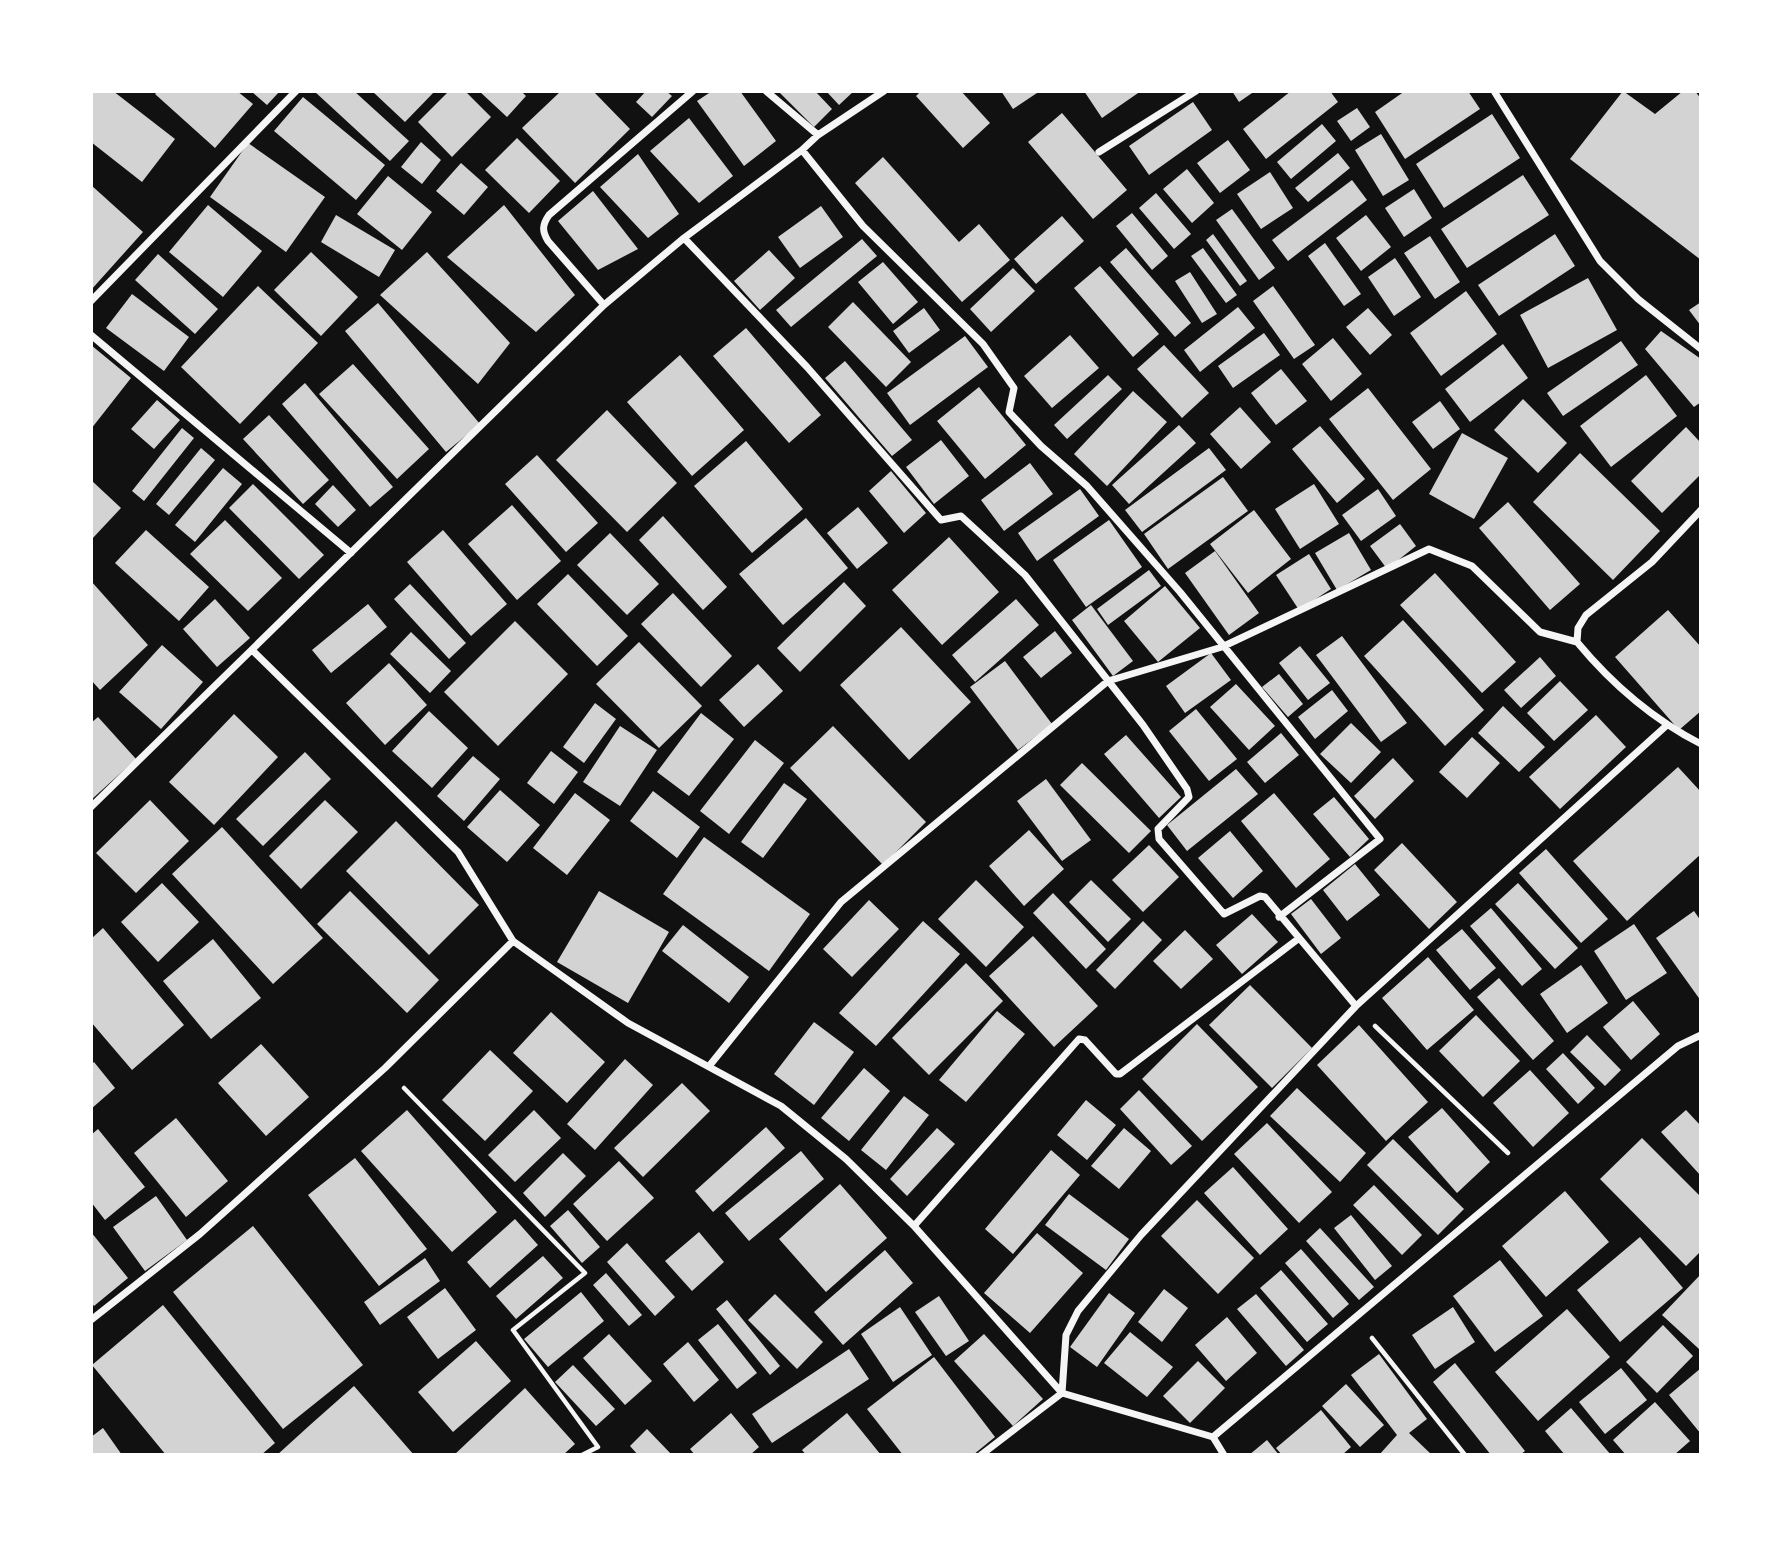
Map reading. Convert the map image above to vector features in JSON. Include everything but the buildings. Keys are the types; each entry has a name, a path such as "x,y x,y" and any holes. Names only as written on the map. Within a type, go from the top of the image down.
{"street":[{"path":"91,301 296,91"},
{"path":"604,305 548,241 543,233 544,223 549,215 693,91"},
{"path":"766,91 818,135"},
{"path":"91,807 604,305 684,238 802,150 818,135 884,91"},
{"path":"1099,152 1196,91"},
{"path":"1494,91 1600,261 1637,299 1701,349"},
{"path":"802,150 863,226 983,344 1014,388 1009,412 1087,486 1180,592 1380,839 1279,917"},
{"path":"684,238 807,367 941,520 961,516 1025,575 1108,681 1187,789 1189,797 1158,829 1159,839 1224,914 1264,896 1356,1006"},
{"path":"91,335 351,553"},
{"path":"1577,642 1578,628 1586,615 1652,562 1701,510"},
{"path":"709,1065 841,902 1108,681 1222,647 1429,549 1472,566 1540,632 1577,642 1590,658 1666,726 1701,744"},
{"path":"252,649 458,852 513,941 628,1023 781,1106 846,1159 914,1226 1062,1392 1213,1437 1224,1455"},
{"path":"981,1455 1062,1392 1066,1335 1078,1311 1141,1235 1356,1006 1666,726"},
{"path":"914,1226 1079,1039 1085,1041 1116,1074 1120,1074 1298,939"},
{"path":"91,1320 200,1234 385,1068 513,941"},
{"path":"1213,1437 1678,1046 1701,1035"}],"path":[{"path":"1356,1006 1529,1173"},
{"path":"385,1068 585,1273 513,1330 598,1447 582,1455"},
{"path":"1356,1318 1465,1455"}]}
